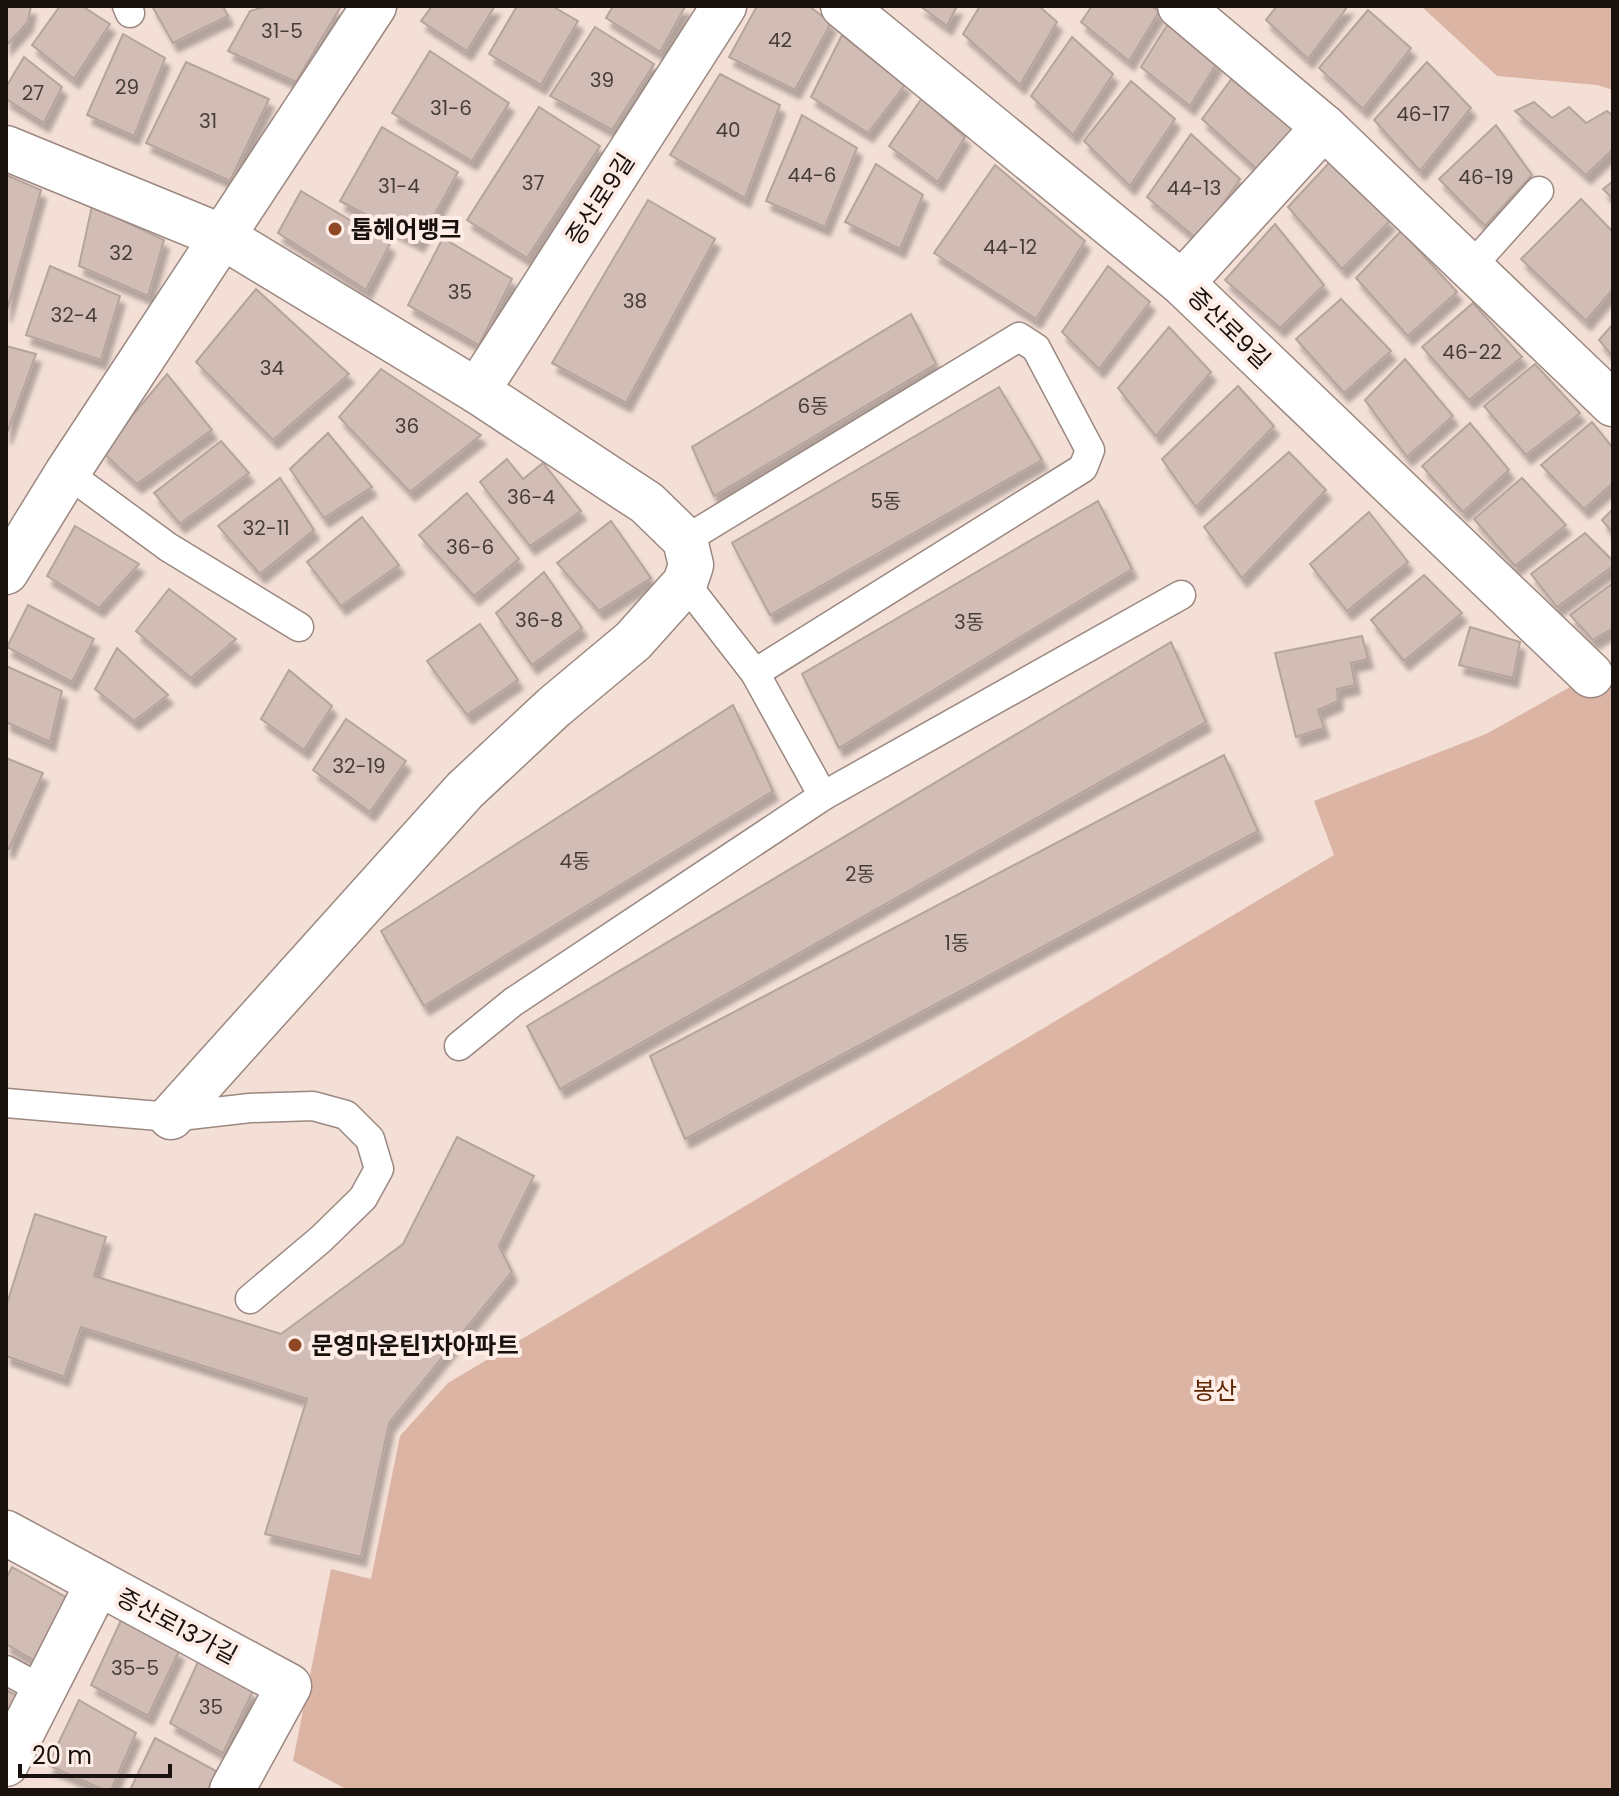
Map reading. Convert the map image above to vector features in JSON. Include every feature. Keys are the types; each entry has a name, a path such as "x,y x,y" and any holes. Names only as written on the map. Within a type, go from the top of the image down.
{"street":[{"path":"6,572 67,473 374,6"},
{"name":"증산로9길","path":"843,6 1182,283 1591,675"},
{"path":"1180,6 1324,127 1613,404"},
{"name":"증산로9길","path":"477,391 722,7"},
{"path":"1182,283 1324,127"},
{"path":"6,148 223,237 477,391 647,503 685,540 691,565 685,583 633,641 554,707 465,790 171,1117"},
{"path":"6,1533 98,1583"},
{"name":"증산로13가길","path":"6,1764 25,1680 98,1583 289,1686 232,1790"}],"lane":[{"path":"1470,268 1539,191"},
{"path":"685,540 1019,337 1036,348 1090,450 1083,468 755,673"},
{"path":"67,473 168,547 299,627"},
{"path":"685,583 755,673 823,796"},
{"path":"459,1046 513,1002 823,796 1181,595"},
{"path":"6,1103 171,1117 250,1108 313,1106 346,1115 370,1139 379,1169 363,1198 321,1239 250,1299"}],"green space":[{"path":"1421,6 1613,6 1613,90 1597,85 1497,76"},
{"name":"봉산","path":"1613,663 1613,1790 348,1790 293,1761 331,1569 371,1579 400,1436 448,1383 1334,855 1314,801 1486,734"}],"building":[{"path":"6,6 31,6 28,22 6,46"},
{"path":"60,6 82,6 110,24 74,79 32,45"},
{"path":"152,6 223,6 228,16 173,43"},
{"path":"268,6 341,6 296,82 228,51 250,11"},
{"path":"432,6 495,6 467,51 421,21"},
{"path":"517,6 552,6 578,21 541,85 489,54"},
{"path":"613,6 685,7 660,52 606,18"},
{"path":"757,6 809,6 831,23 795,90 729,57"},
{"path":"920,6 957,6 947,26"},
{"path":"980,6 1039,6 1057,22 1020,85 963,34"},
{"path":"1092,6 1152,6 1159,12 1129,61 1081,22"},
{"path":"1277,6 1348,6 1308,59 1266,20"},
{"path":"1368,10 1411,48 1363,109 1319,68"},
{"path":"1169,22 1217,63 1190,106 1141,67"},
{"path":"595,27 654,64 612,130 550,96"},
{"path":"123,34 165,58 134,136 87,115"},
{"path":"842,35 905,85 868,133 811,97"},
{"path":"1072,37 1113,74 1073,135 1031,96"},
{"path":"430,51 509,103 472,161 392,113"},
{"path":"24,57 62,87 44,123 6,99 6,87"},
{"path":"186,62 269,99 230,181 146,143"},
{"path":"1427,62 1471,108 1420,171 1374,120"},
{"path":"720,74 780,105 745,198 670,155"},
{"path":"1233,77 1294,129 1259,171 1202,119"},
{"path":"1131,81 1175,119 1130,186 1084,141"},
{"path":"922,98 965,137 938,182 889,146"},
{"path":"1534,102 1552,118 1569,107 1586,123 1607,111 1613,116 1613,149 1586,175 1515,111"},
{"path":"539,107 600,146 527,258 467,220"},
{"path":"802,115 857,148 825,227 766,201"},
{"path":"1496,125 1532,175 1485,226 1439,179"},
{"path":"382,127 458,172 419,243 340,201"},
{"path":"1191,134 1240,179 1198,240 1147,197"},
{"path":"1329,163 1390,221 1342,269 1288,207"},
{"path":"876,164 923,195 900,249 845,222"},
{"path":"995,165 1085,241 1036,319 934,253"},
{"path":"6,175 41,190 6,314"},
{"path":"1613,181 1613,199 1603,189"},
{"path":"301,191 390,244 366,290 278,233"},
{"path":"1581,199 1613,232 1613,289 1586,321 1521,259"},
{"path":"648,200 715,239 626,403 552,363"},
{"path":"92,206 164,240 148,296 79,266"},
{"path":"1275,224 1324,285 1280,328 1225,280"},
{"path":"1401,231 1457,292 1408,336 1356,278"},
{"path":"443,238 512,279 479,345 408,305"},
{"path":"50,266 120,296 101,360 26,335"},
{"path":"1108,266 1150,302 1099,369 1062,332"},
{"path":"256,289 349,374 273,440 196,362"},
{"path":"1341,299 1391,351 1344,393 1296,339"},
{"path":"1473,303 1522,357 1469,400 1422,347"},
{"path":"911,314 936,364 714,496 692,447"},
{"path":"1613,324 1613,357 1599,340"},
{"path":"1169,327 1211,372 1156,436 1118,388"},
{"path":"6,346 36,354 6,436"},
{"path":"1405,359 1453,416 1407,457 1365,400"},
{"path":"1535,364 1580,413 1526,455 1484,406"},
{"path":"381,369 481,435 410,492 339,417"},
{"path":"167,374 212,430 137,484 102,452"},
{"path":"1238,386 1274,426 1196,507 1162,459"},
{"path":"999,387 1042,460 770,615 732,543"},
{"path":"1592,422 1613,448 1613,483 1584,509 1541,465"},
{"path":"1470,423 1509,470 1463,512 1422,466"},
{"path":"328,433 372,487 324,518 290,469"},
{"path":"221,441 249,473 180,524 154,493"},
{"path":"1289,452 1326,490 1242,578 1204,527"},
{"path":"507,459 523,479 543,463 581,511 530,546 480,482"},
{"path":"280,478 314,530 260,574 218,526"},
{"path":"1522,478 1566,525 1515,566 1474,519"},
{"path":"467,493 519,559 474,596 419,535"},
{"path":"1098,501 1132,569 839,748 802,674"},
{"path":"1613,509 1613,533 1602,520"},
{"path":"1369,512 1408,562 1347,611 1310,564"},
{"path":"362,517 399,565 341,606 307,562"},
{"path":"611,521 651,578 599,611 557,563"},
{"path":"75,526 139,564 99,608 47,576"},
{"path":"1585,533 1613,561 1613,566 1557,607 1531,574"},
{"path":"544,572 582,628 532,665 496,613"},
{"path":"1424,575 1462,613 1404,661 1371,620"},
{"path":"1613,583 1613,628 1593,640 1570,615"},
{"path":"169,589 236,639 191,678 136,631"},
{"path":"28,605 94,639 72,682 7,647"},
{"path":"480,624 518,680 467,715 427,661"},
{"path":"1470,627 1520,642 1513,678 1459,665"},
{"path":"1362,636 1368,659 1351,663 1355,685 1337,689 1338,701 1318,710 1324,728 1296,737 1275,653"},
{"path":"1171,642 1206,722 560,1089 527,1026"},
{"path":"117,648 168,695 134,721 95,689"},
{"path":"6,666 62,691 50,742 6,722"},
{"path":"289,670 332,706 304,750 261,719"},
{"path":"733,705 773,791 424,1006 381,931"},
{"path":"346,719 406,761 370,812 313,770"},
{"path":"1224,755 1258,831 685,1139 650,1056"},
{"path":"6,758 43,773 9,849 6,848"},
{"name":"문영마운틴1차아파트","path":"457,1137 534,1176 499,1246 512,1272 389,1423 361,1557 265,1534 307,1399 81,1327 64,1377 6,1356 6,1307 35,1214 106,1237 94,1276 281,1334 403,1244"},
{"path":"12,1567 71,1600 37,1662 6,1644 6,1579"},
{"path":"123,1616 179,1651 148,1716 91,1685"},
{"path":"198,1662 253,1691 223,1753 170,1723"},
{"path":"6,1690 16,1695 6,1721"},
{"path":"79,1700 136,1733 111,1790 104,1790 48,1765"},
{"path":"155,1738 216,1771 208,1790 130,1790"}],"place":[{"name":"톱헤어뱅크","path":"335,229"},
{"name":"문영마운틴1차아파트","path":"295,1345"}]}
